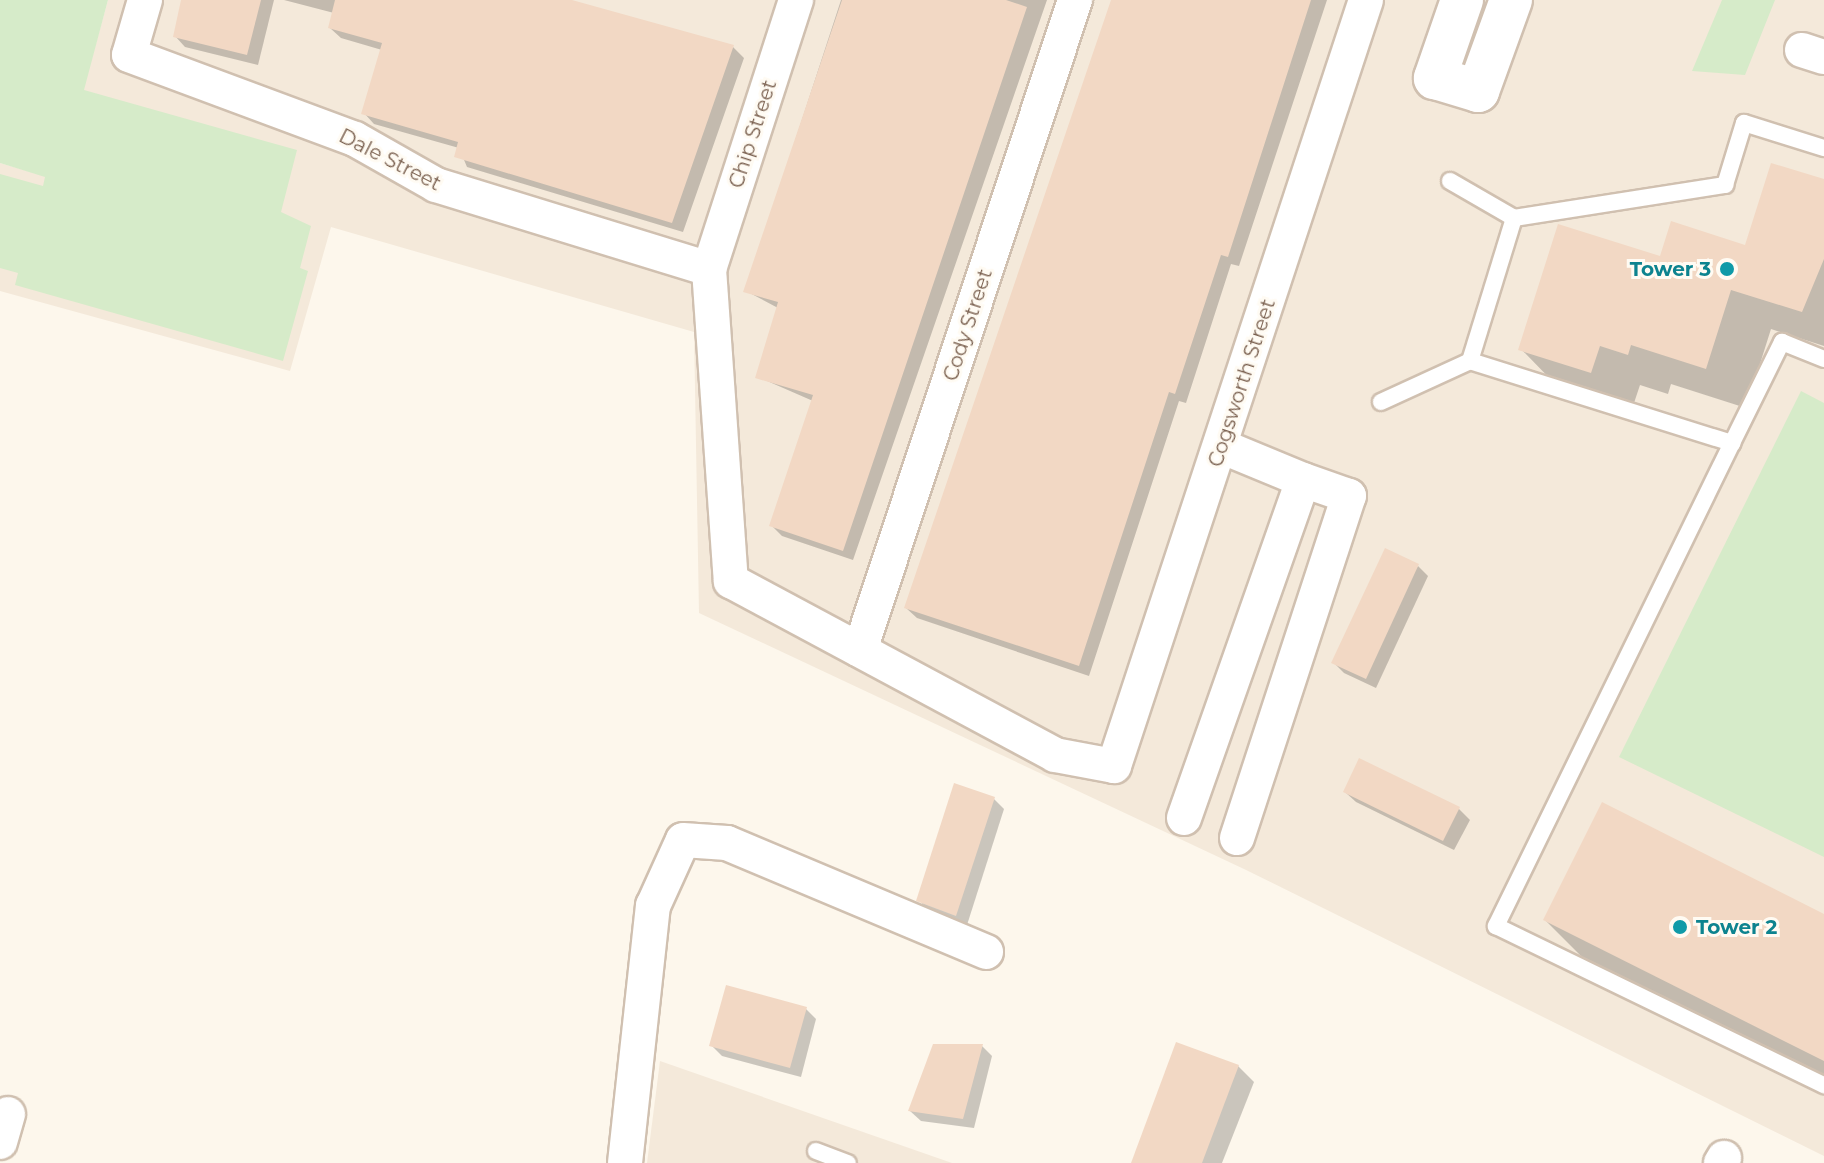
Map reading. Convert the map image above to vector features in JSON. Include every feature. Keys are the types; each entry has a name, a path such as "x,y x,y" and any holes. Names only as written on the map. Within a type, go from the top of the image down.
{"street":[{"name":"Dale Street","path":"145,0 129,55 355,139 436,185 709,269"},
{"name":"Chip Street","path":"709,269 796,0"},
{"name":"Cody Street","path":"860,650 1075,0"},
{"name":"Cogsworth Street","path":"860,650 1055,755 1114,766 1366,0"},
{"path":"1462,0 1435,78 1478,91 1511,0"},
{"path":"709,269 731,581 860,650"},
{"path":"1221,446 1349,496 1237,838"},
{"path":"1184,818 1303,480"},
{"path":"625,1163 653,906 683,840 727,843 986,952"}],"lane":[{"path":"1450,181 1514,218 1725,185 1744,123 1824,148"},
{"path":"1470,361 1514,218"},
{"path":"1824,359 1782,342 1496,926 1824,1085"},
{"path":"1381,402 1470,361 1732,443"},
{"path":"816,1151 848,1163"}],"shaded area":[{"path":"108,0 1824,0 1824,1156 1244,869 699,613 694,332 331,227 290,371 0,291 0,163 58,180"},
{"path":"660,1061 952,1163 647,1163"}],"green space":[{"path":"0,0 108,0 84,90 297,150 281,212 311,226 300,268 308,271 283,361 15,285 18,273 0,268 0,174 43,186 45,177 0,163"},
{"path":"1722,0 1775,0 1745,75 1692,71"},
{"path":"1801,391 1824,403 1824,857 1619,757"}],"building":[{"path":"181,0 261,0 247,55 173,37"},
{"path":"335,0 572,0 734,45 672,223 454,157 458,142 361,114 382,43 328,28"},
{"path":"842,0 1006,0 1027,7 843,551 769,526 813,395 755,378 778,302 743,292"},
{"path":"1111,0 1311,0 1228,257 1221,255 1175,394 1169,392 1079,666 904,608"},
{"name":"Tower 3","path":"1771,163 1824,179 1824,259 1802,312 1731,290 1706,369 1631,345 1628,355 1600,346 1591,373 1518,350 1558,224 1660,256 1671,221 1745,245"},
{"path":"1385,548 1419,564 1366,679 1331,663"},
{"path":"1359,758 1460,807 1443,841 1343,792"},
{"path":"954,783 995,797 956,916 916,901"},
{"name":"Tower 2","path":"1602,802 1824,914 1824,1061 1543,920"},
{"path":"726,985 807,1007 790,1068 709,1046"},
{"path":"1176,1042 1239,1065 1202,1163 1131,1163"},
{"path":"933,1044 983,1044 963,1119 908,1111"}],"place":[{"name":"Tower 3","path":"1727,269"},
{"name":"Tower 2","path":"1680,927"}]}
